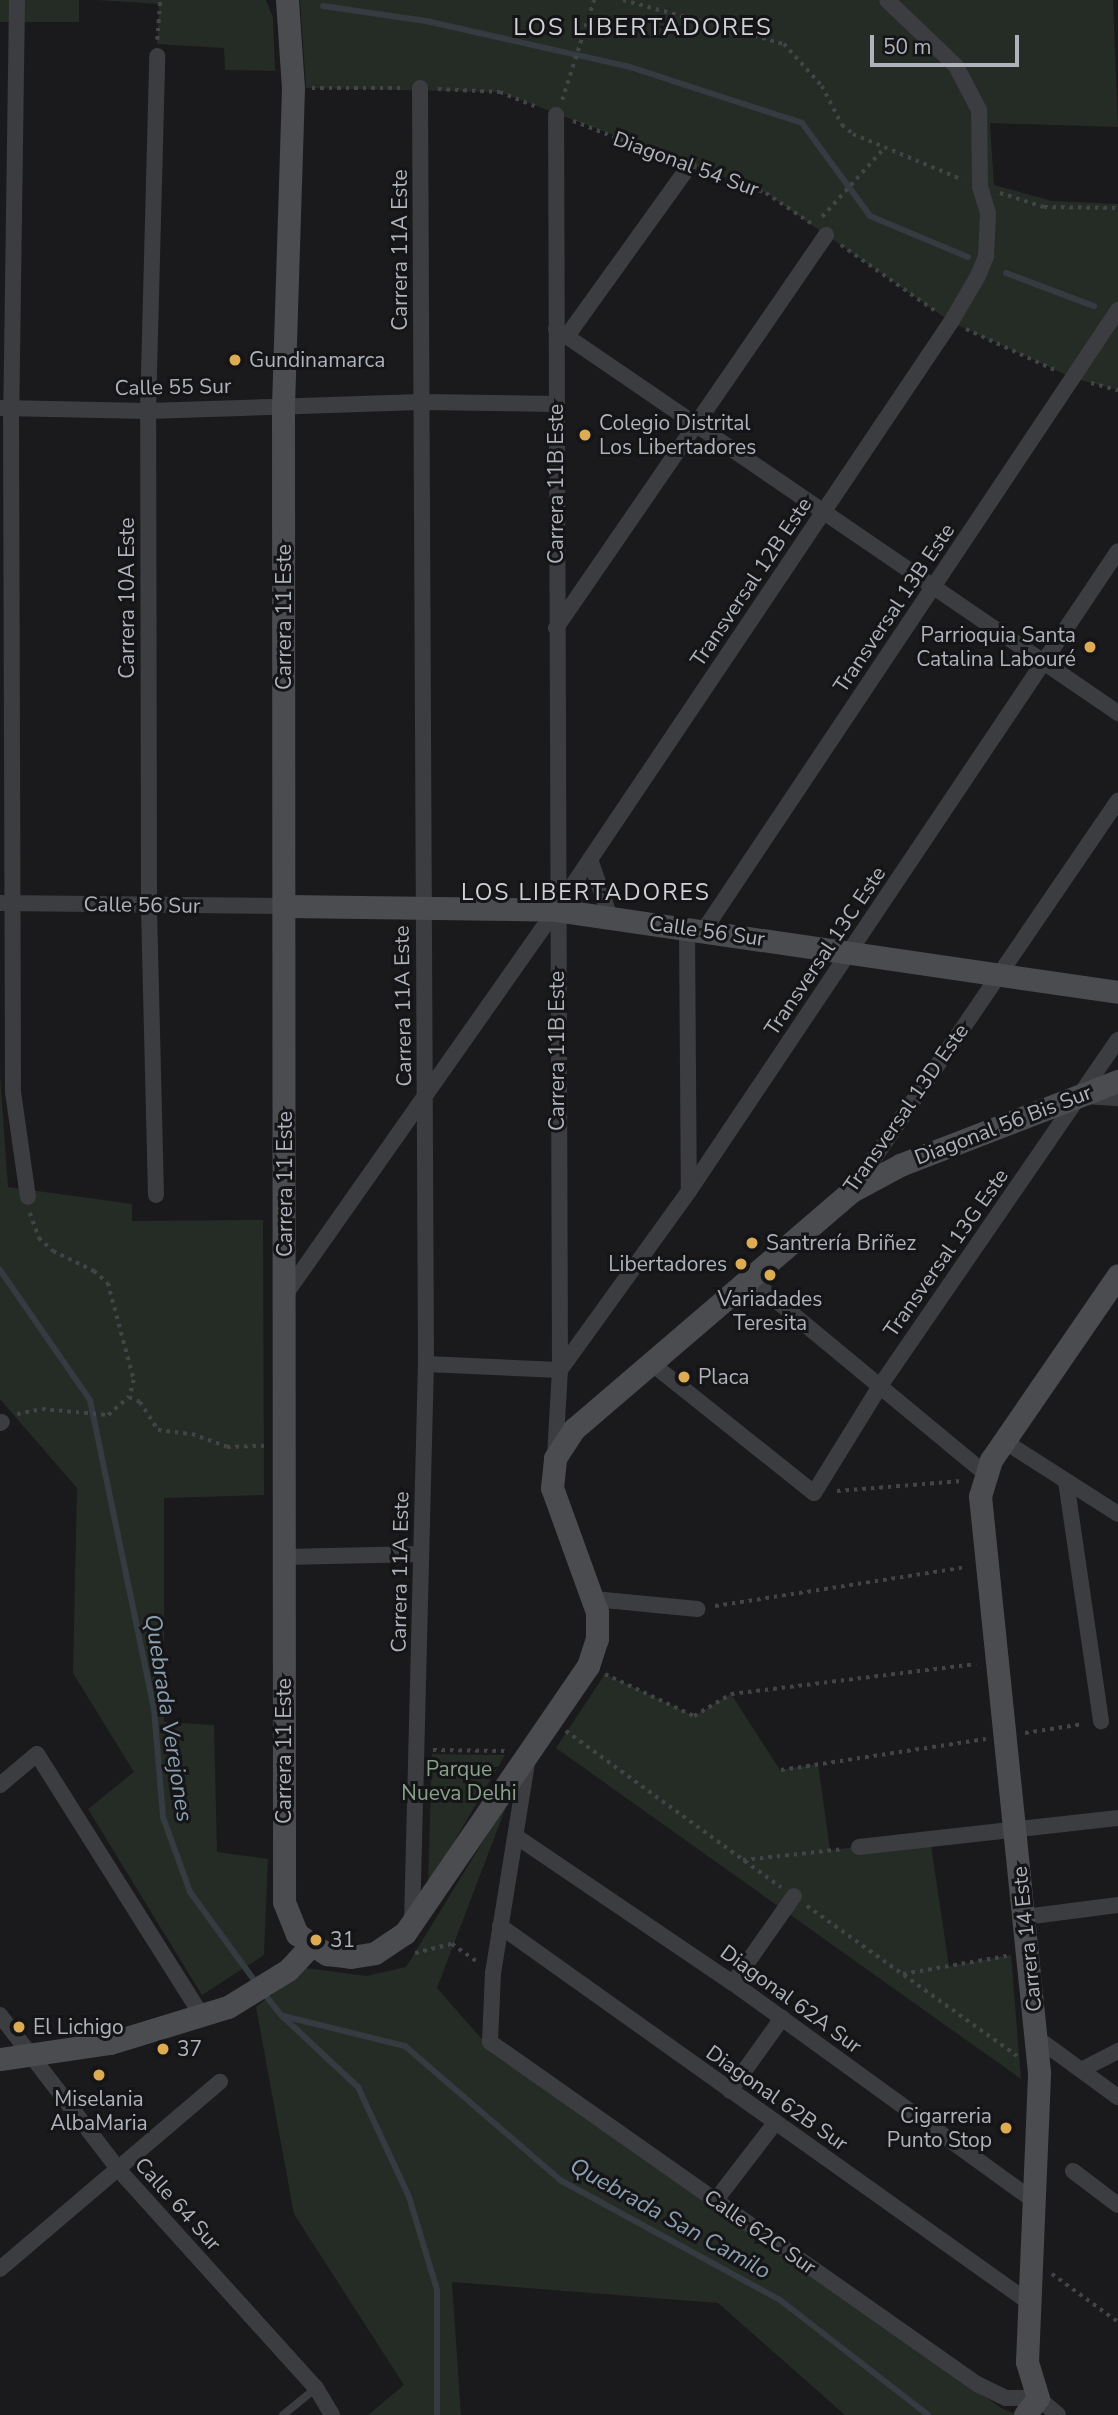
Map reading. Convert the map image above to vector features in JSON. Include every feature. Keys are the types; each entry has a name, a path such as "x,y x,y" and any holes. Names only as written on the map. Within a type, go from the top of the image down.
{"street":[{"path":"18,0 5,408 7,903 13,1092 28,1196"},
{"path":"287,0 293,81"},
{"name":"Transversal 12B Este","path":"285,1295 556,910 951,322 978,276 988,236 988,212 980,187 981,128 974,98 956,66 887,0"},
{"name":"Carrera 10A Este","path":"156,1195 149,905 148,411 157,56"},
{"name":"Carrera 11 Este","path":"293,81 283,405 286,906 284,1902 290,1924 311,1945"},
{"name":"Carrera 11A Este","path":"412,1924 426,1364 420,88"},
{"name":"Carrera 11B Este","path":"412,1924 588,1665 597,1639 594,1599 556,1508 552,1488 560,1370 556,404 562,332 556,115"},
{"path":"689,166 562,332 1118,713"},
{"path":"556,628 696,424 820,230"},
{"name":"Transversal 13B Este","path":"695,929 934,586 1118,310"},
{"name":"Calle 55 Sur","path":"5,408 148,411 421,402 556,404"},
{"name":"Transversal 13C Este","path":"560,1370 689,1191 1118,551"},
{"name":"Transversal 13D Este","path":"555,1458 574,1429 852,1191 1118,801"},
{"path":"590,859 610,917"},
{"name":"Calle 56 Sur","path":"7,903 556,910 1118,992"},
{"path":"689,1191 695,929"},
{"name":"Transversal 13G Este","path":"814,1493 880,1386 1118,1040"},
{"name":"Diagonal 56 Bis Sur","path":"852,1191 900,1166 1118,1081"},
{"path":"1080,1096 1118,1098"},
{"path":"749,1278 880,1386 983,1476 1118,1275"},
{"path":"651,1363 814,1493"},
{"path":"426,1364 560,1370"},
{"path":"1004,1441 1118,1514"},
{"name":"Carrera 14 Este","path":"983,1476 979,1516 1007,1736 1037,2038 1036,2202 1027,2362 1031,2407"},
{"path":"1066,1481 1101,1721"},
{"path":"284,1557 421,1554"},
{"path":"594,1599 698,1609"},
{"path":"494,1973 529,1751"},
{"path":"0,1784 37,1754 202,2016"},
{"path":"859,1847 1118,1818"},
{"name":"Diagonal 62A Sur","path":"517,1837 733,1983 1036,2202"},
{"path":"733,1983 794,1896"},
{"path":"1025,1917 1118,1905"},
{"path":"0,2059 110,2043 202,2016 228,2007 274,1981 311,1945 339,1956 378,1952 412,1924"},
{"name":"Diagonal 62B Sur","path":"500,1926 1030,2303"},
{"name":"Calle 62C Sur","path":"494,1973 490,2042 977,2384 1031,2407"},
{"name":"Calle 64 Sur","path":"0,2015 118,2169 316,2388 332,2415"},
{"path":"730,2091 782,2018"},
{"path":"1037,2038 1118,2097"},
{"path":"1081,2070 1118,2051"},
{"path":"0,2269 220,2082"},
{"path":"715,2201 775,2123"},
{"path":"1073,2171 1118,2205"},
{"path":"1031,2407 1058,2415"}],"lane":[{"path":"283,2415 316,2388"}],"path":[{"path":"157,56 160,0"},
{"path":"556,115 583,43 594,0"},
{"path":"624,0 783,44 822,86 842,125 885,147 980,187 1044,206 1118,208"},
{"name":"Diagonal 54 Sur","path":"293,81 500,92 766,193 951,322 1073,378 1118,390"},
{"path":"820,230 840,198 885,147"},
{"path":"1,1422 29,1410 108,1415 129,1397 134,1380 108,1283 94,1271 68,1261 39,1238 28,1196"},
{"path":"129,1397 140,1402 158,1430 192,1434 227,1447 259,1445 283,1451"},
{"path":"814,1493 983,1476"},
{"path":"698,1609 986,1564"},
{"path":"588,1665 694,1716 731,1694 997,1662"},
{"path":"780,1770 1101,1721"},
{"path":"416,1750 529,1751"},
{"path":"743,1860 859,1847"},
{"path":"378,1952 404,1955 452,1944 494,1973"},
{"path":"903,1974 1028,1952"},
{"path":"1032,2260 1118,2322"}],"green space":[{"path":"0,0 79,0 79,22 0,22"},
{"path":"97,0 266,0 273,18 275,71 225,70 224,48 157,44 159,4"},
{"path":"300,0 1113,0 1118,127 990,123 994,185 1052,201 1118,204 1118,390 1073,378 951,322 766,193 500,92 306,88"},
{"path":"0,1075 8,1187 132,1204 132,1221 263,1220 264,1495 164,1498 164,1722 214,1725 217,1852 268,1859 264,1955 202,1995 88,1809 134,1772 73,1673 77,1488 0,1399"},
{"path":"605,1674 694,1716 731,1694 780,1770 818,1764 830,1850 930,1839 949,1966 1011,1955 1021,2079 556,1748"},
{"name":"Parque Nueva Delhi","path":"432,1754 505,1755 428,1886"},
{"path":"509,1799 437,1988 495,2054 1001,2408 1018,2415 845,2415 718,2303 452,2282 461,2415 368,2415 404,2385 294,2214 256,2007 306,1968 367,1976 406,1967"}],"waterway":[{"path":"323,6 426,21 630,67 802,123 870,216 968,257"},
{"path":"1006,273 1094,306"},
{"name":"Quebrada Verejones","path":"0,1270 90,1400 154,1709 163,1817 190,1892 257,1984"},
{"name":"Quebrada Verejones","path":"263,1992 281,2015 358,2087 409,2197 437,2290 437,2415"},
{"name":"Quebrada San Camilo","path":"283,2016 405,2046 560,2180 780,2300 928,2415"}],"place":[{"name":"Gundinamarca","path":"235,360"},
{"name":"Colegio Distrital Los Libertadores","path":"585,435"},
{"name":"Parrioquia Santa Catalina Labouré","path":"1090,647"},
{"name":"Santrería Briñez","path":"752,1243"},
{"name":"Libertadores","path":"741,1264"},
{"name":"Variadades Teresita","path":"770,1275"},
{"name":"Placa","path":"684,1377"},
{"name":"31","path":"316,1940"},
{"name":"El Lichigo","path":"19,2027"},
{"name":"37","path":"163,2049"},
{"name":"Miselania AlbaMaria","path":"99,2075"},
{"name":"Cigarreria Punto Stop","path":"1006,2128"}],"district":[{"name":"LOS LIBERTADORES","path":"643,28"},
{"name":"LOS LIBERTADORES","path":"586,893"}]}
